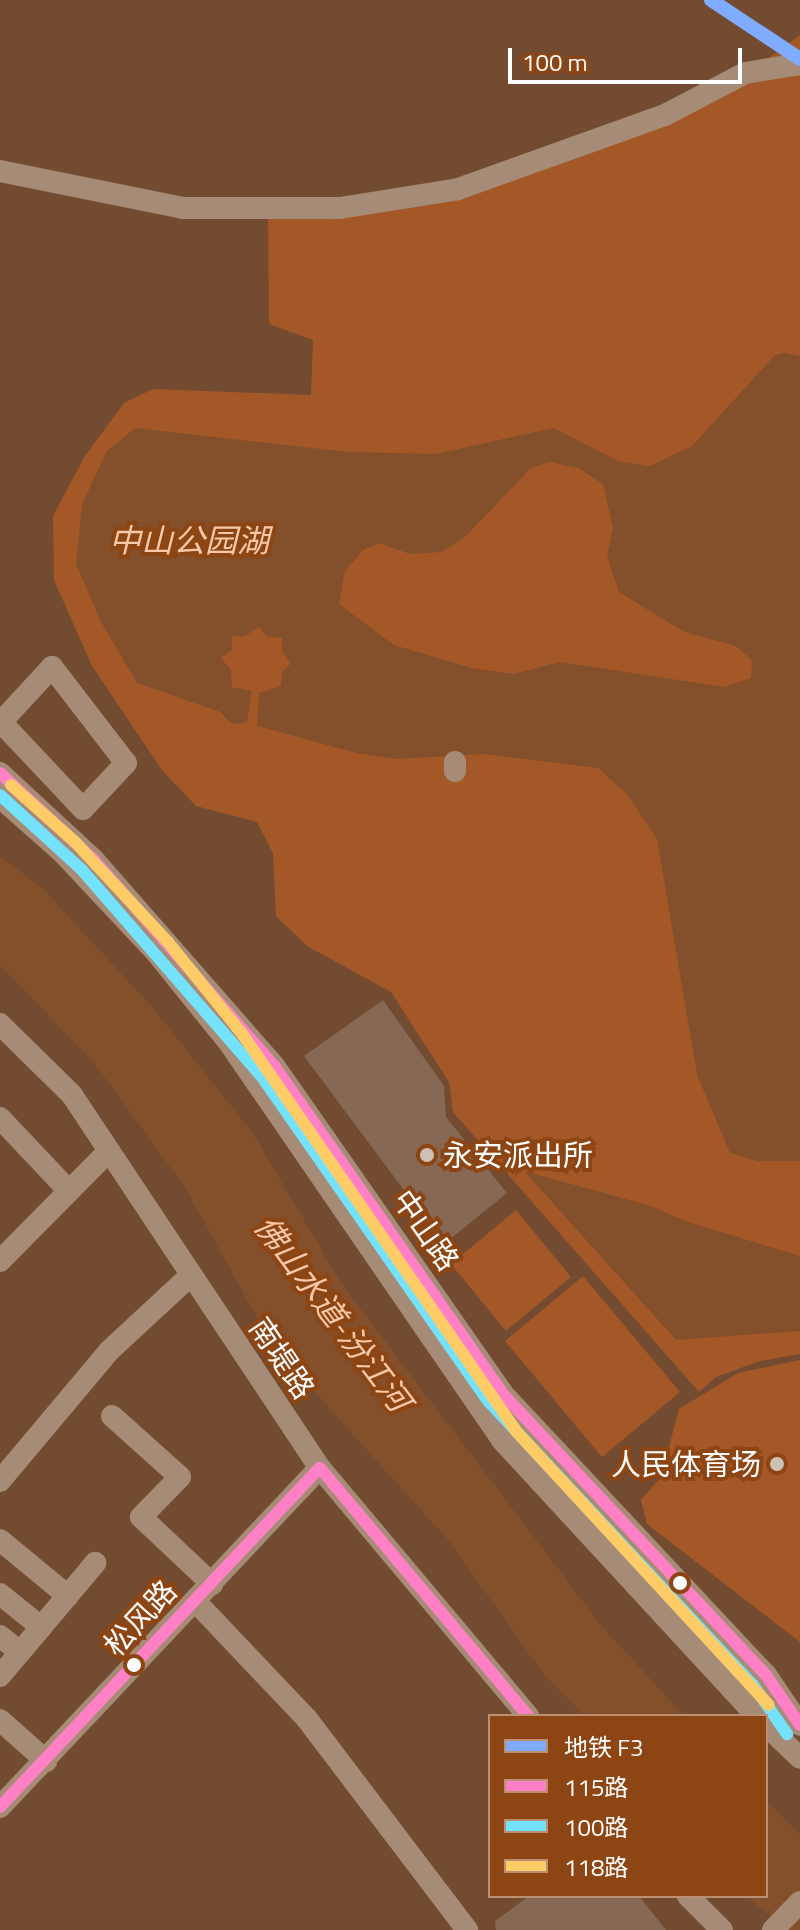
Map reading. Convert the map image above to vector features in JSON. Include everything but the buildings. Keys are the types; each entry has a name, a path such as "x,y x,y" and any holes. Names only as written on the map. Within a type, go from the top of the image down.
{"street":[{"path":"0,171 183,208 340,208 458,189 665,115 745,73 800,64"},
{"path":"52,667 126,763 83,809 0,722 52,667"},
{"name":"中山路","path":"0,773 93,859 275,1067 502,1393 766,1675 800,1725"},
{"name":"中山路","path":"0,797 63,853 156,952 230,1044 502,1440 755,1714"},
{"name":"南堤路","path":"0,1024 72,1095 320,1468 526,1714"},
{"path":"0,1118 69,1191"},
{"path":"0,1261 109,1151"},
{"path":"0,1481 109,1351 191,1275"},
{"path":"112,1416 180,1477 141,1517 212,1584"},
{"name":"松风路","path":"0,1807 320,1468"},
{"path":"0,1540 68,1596"},
{"path":"0,1676 95,1563"},
{"path":"0,1594 41,1627"},
{"path":"196,1602 307,1719 467,1930"},
{"path":"0,1636 20,1652"},
{"path":"0,1720 46,1761"},
{"path":"768,1727 800,1758"},
{"path":"690,1898 722,1930"},
{"path":"773,1930 800,1902"}],"shaded area":[{"path":"800,35 800,1354 760,1361 716,1377 699,1392 453,1112 449,1082 391,992 307,946 276,916 273,853 257,822 196,806 162,770 92,666 54,580 53,516 85,456 124,403 153,389 311,395 313,340 269,324 268,213 404,205 740,80"},
{"path":"516,1210 571,1277 506,1331 451,1264"},
{"path":"583,1276 680,1392 602,1457 505,1341"},
{"path":"800,1360 800,1642 647,1524 641,1500 661,1477 679,1409 738,1373"}],"water":[{"name":"中山公园湖","path":"775,355 800,356 800,1161 757,1161 730,1153 697,1075 657,839 627,794 598,768 484,754 397,759 356,753 257,726 259,693 281,686 282,672 291,663 282,651 282,638 268,637 258,627 245,636 232,636 232,650 221,658 231,670 232,687 252,691 247,722 232,724 220,712 137,683 101,622 76,564 82,505 106,452 135,428 348,452 435,454 554,428 618,461 649,466 692,446","holes":["549,462 578,468 603,484 613,528 607,556 619,592 684,632 736,646 752,661 751,678 724,687 560,662 513,674 472,668 394,645 339,604 345,571 363,550 379,543 410,554 442,552 466,536 530,469"]},
{"name":"佛山水道-汾江河","path":"0,856 43,889 153,1008 254,1135 341,1283 600,1624 682,1714 583,1714 544,1675 449,1541 272,1345 186,1189 95,1064 0,965"},
{"path":"524,1171 651,1206 685,1221 800,1256 800,1331 676,1340"},
{"path":"768,1803 800,1835 800,1930 787,1930 748,1898 768,1898"}],"metro line":[{"name":"F3","path":"711,0 800,59"}],"transit line":[{"name":"115路","path":"0,773 93,859 275,1067 502,1393 766,1675 800,1725"},
{"name":"118路","path":"11,785 75,842 168,942 243,1035 515,1430 769,1705"},
{"name":"100路","path":"0,795 82,870 262,1077 489,1402 753,1685 787,1734"},
{"name":"115路","path":"0,1807 320,1468 526,1714"}],"place":[{"name":"永安派出所","path":"427,1155"},
{"name":"人民体育场","path":"777,1464"}]}
